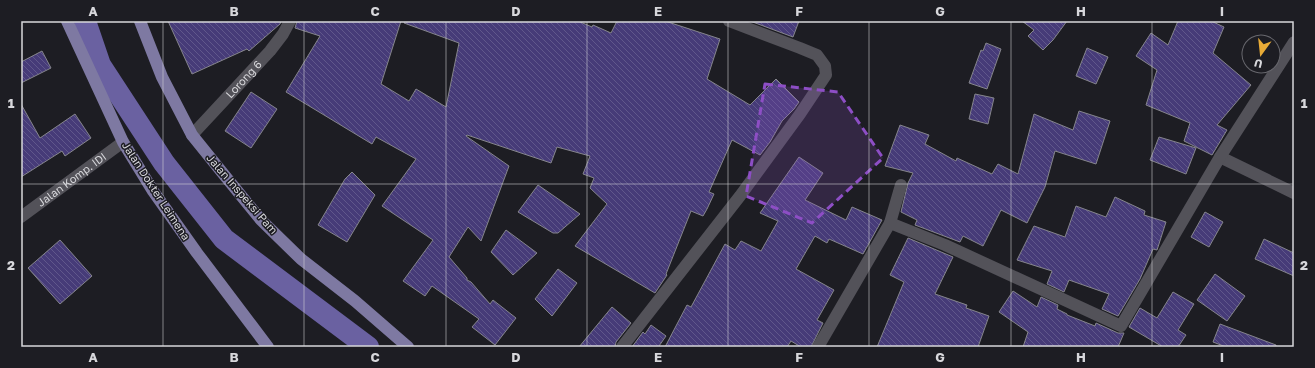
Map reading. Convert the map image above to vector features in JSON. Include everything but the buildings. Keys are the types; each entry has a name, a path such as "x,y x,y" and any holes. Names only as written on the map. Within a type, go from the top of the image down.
{"main road":[{"name":"Jalan Dokter Leimena","path":"67,21 123,142 153,191 197,253 268,347"},
{"name":"Jalan Inspeksi Pam","path":"140,21 162,77 192,134 261,220 301,259 355,301 408,347"}],"street":[{"name":"Lorong 6","path":"192,134 270,51 283,34 290,21"},
{"path":"622,347 740,196 800,114 826,75 825,66 817,55 729,21"},
{"path":"890,223 945,245 1121,326 1220,157 1294,42"},
{"name":"Jalan Komp. IDI","path":"21,217 123,142"},
{"path":"1220,157 1294,192"},
{"path":"818,347 890,223 901,185"}],"highlighted area":[{"path":"765,84 838,92 883,158 812,223 746,196"}],"waterway":[{"path":"85,21 100,65 164,163 224,239 368,347"}]}
